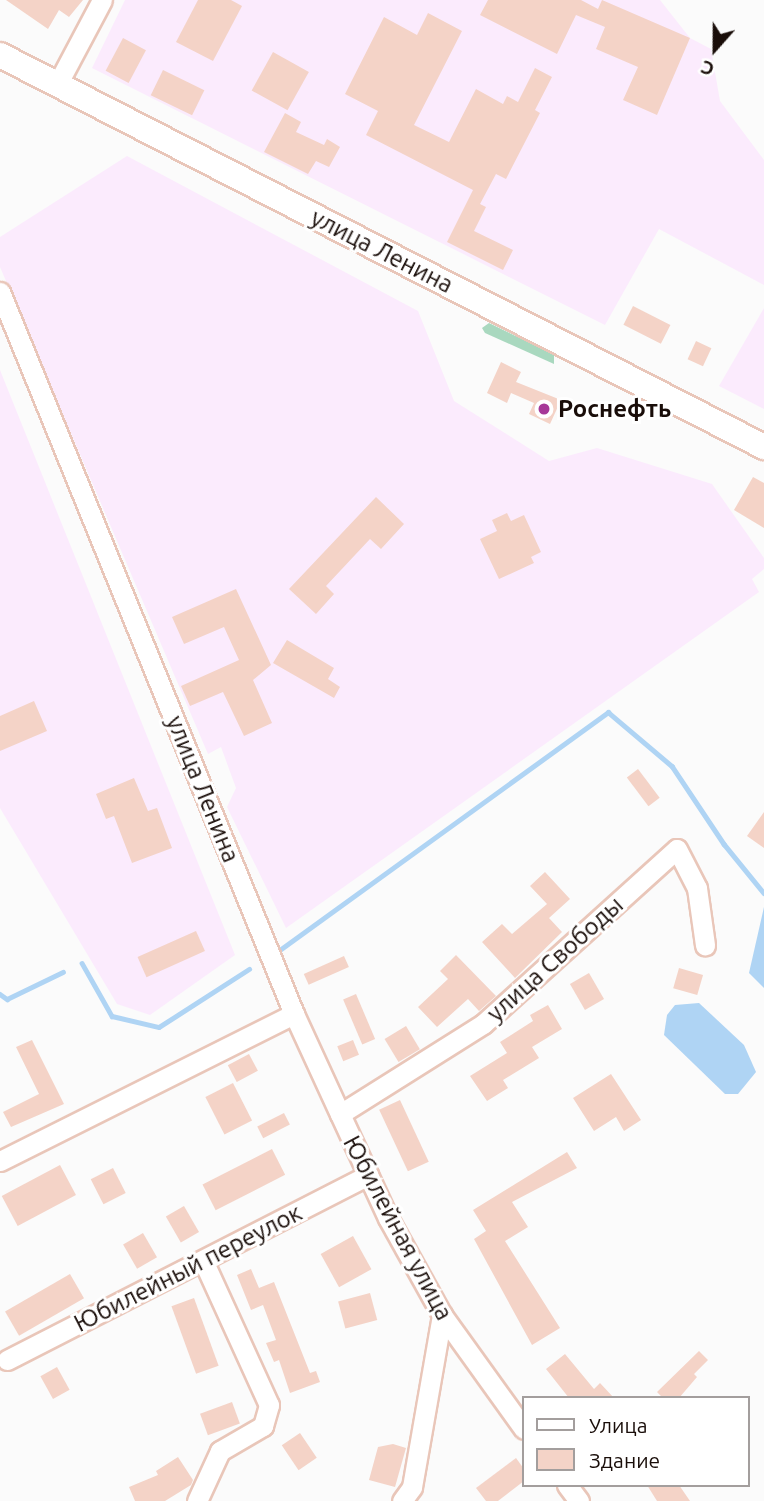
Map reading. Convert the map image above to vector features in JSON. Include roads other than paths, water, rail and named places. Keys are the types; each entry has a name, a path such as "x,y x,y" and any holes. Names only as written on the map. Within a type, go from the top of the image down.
{"main road":[{"name":"улица Ленина","path":"0,55 764,447"}],"street":[{"path":"57,85 102,0"},
{"name":"улица Ленина","path":"0,292 294,1014"},
{"name":"улица Свободы","path":"340,1114 484,1024 677,849 698,888 705,945"},
{"path":"0,1161 294,1014"},
{"name":"Юбилейная улица","path":"294,1014 368,1175 442,1315 522,1426"},
{"name":"Юбилейный переулок","path":"7,1360 368,1175"},
{"path":"197,1501 220,1451 263,1426 269,1405 203,1260"},
{"path":"402,1501 412,1487 442,1315"}],"water":[{"path":"764,907 764,988 749,973"},
{"path":"699,1003 744,1045 756,1072 738,1094 725,1094 664,1035 667,1015 675,1005"}],"waterway":[{"path":"281,949 608,712 672,766 724,844 764,893"},
{"path":"82,963 112,1016 159,1027 249,969"},
{"path":"0,994 7,999 63,972"}],"place":[{"name":"Роснефть","path":"544,409"}]}
